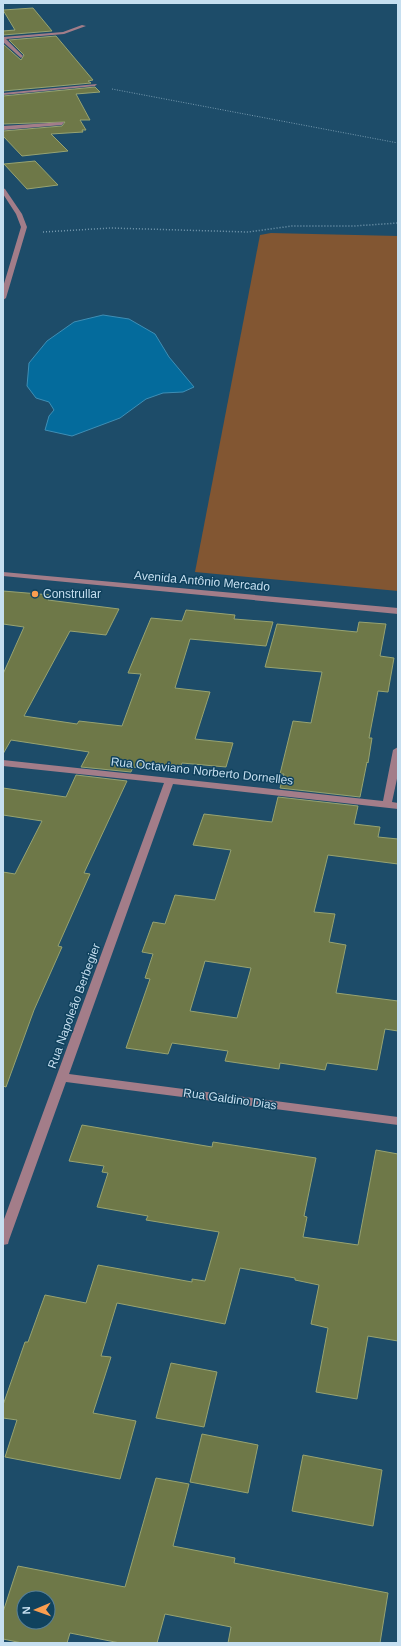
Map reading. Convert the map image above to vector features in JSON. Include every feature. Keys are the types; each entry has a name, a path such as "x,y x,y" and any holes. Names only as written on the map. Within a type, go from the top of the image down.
{"street":[{"path":"3,38 64,33 84,26"},
{"path":"3,38 21,57"},
{"path":"3,94 95,85"},
{"path":"3,128 62,123"},
{"path":"3,190 19,214 24,227 4,295"},
{"name":"Avenida Antônio Mercado","path":"3,574 398,611"},
{"path":"387,805 398,750"},
{"name":"Rua Octaviano Norberto Dornelles","path":"3,762 398,806"},
{"name":"Rua Napoleão Berbegier","path":"3,1240 170,780"},
{"name":"Rua Galdino Dias","path":"62,1076 398,1121"}],"path":[{"path":"95,85 334,132 398,143"},
{"path":"22,235 77,229 248,232 292,226 354,226 398,223"}],"shaded area":[{"path":"271,233 398,236 398,591 195,572 260,235"}],"water":[{"path":"103,315 129,319 155,334 169,357 194,387 183,392 163,393 146,399 120,418 72,436 45,430 49,416 54,410 49,402 36,398 27,386 29,363 47,341 74,322"}],"building":[{"path":"33,8 52,31 3,35 3,31 15,30 3,10"},
{"path":"56,36 93,80 88,81 91,83 3,91 3,44 21,60 24,55 9,40"},
{"path":"95,87 100,92 76,94 90,120 80,120 86,130 82,130 83,132 51,134 68,151 22,156 3,136 3,131 62,126 65,122 3,124 3,96"},
{"path":"35,161 58,185 27,189 4,164"},
{"path":"3,591 51,595 48,600 119,609 106,635 70,631 24,716 77,724 79,721 122,726 141,674 128,673 151,618 182,621 186,610 235,615 234,619 273,622 266,646 190,639 175,688 210,692 195,739 233,743 226,767 182,763 178,772 133,767 131,772 81,767 89,752 11,740 3,754 3,674 24,627 3,624"},
{"path":"359,622 386,624 380,656 394,658 388,692 378,691 369,738 372,738 368,763 367,762 360,797 280,788 284,774 280,774 293,721 311,723 322,672 265,667 277,624 357,632"},
{"path":"76,775 127,781 84,873 90,874 58,946 62,947 34,1010 6,1087 3,1086 3,872 15,874 42,821 3,815 3,788 66,797"},
{"path":"278,797 358,806 354,824 380,827 378,837 398,839 398,864 328,855 314,912 335,914 329,942 346,945 336,993 398,1001 398,1031 385,1029 377,1070 327,1063 325,1070 280,1063 279,1069 225,1061 228,1051 172,1043 168,1054 126,1048 150,979 145,978 153,954 142,952 153,922 165,924 175,895 215,900 231,850 193,845 204,814 272,822","holes":["205,961 251,968 237,1018 190,1011"]},
{"path":"82,1125 212,1147 213,1142 316,1158 304,1216 307,1217 303,1237 358,1245 376,1150 398,1154 398,1341 368,1336 357,1399 316,1392 328,1328 311,1324 319,1285 295,1280 295,1278 240,1268 225,1324 117,1303 101,1356 111,1357 93,1413 136,1421 120,1479 5,1457 17,1420 3,1418 3,1405 25,1342 28,1342 45,1295 86,1303 98,1265 192,1282 192,1279 205,1281 219,1232 146,1220 148,1216 97,1207 108,1173 102,1172 104,1166 69,1161"},
{"path":"171,1363 217,1372 204,1427 156,1418"},
{"path":"202,1434 258,1445 248,1493 190,1482"},
{"path":"303,1455 382,1470 373,1526 292,1511"},
{"path":"156,1478 189,1484 173,1546 235,1558 234,1563 388,1593 380,1643 228,1643 231,1627 165,1614 157,1643 120,1643 70,1633 67,1643 22,1643 3,1639 3,1612 18,1566 125,1587"}],"place":[{"name":"Construllar","path":"35,594"}]}
